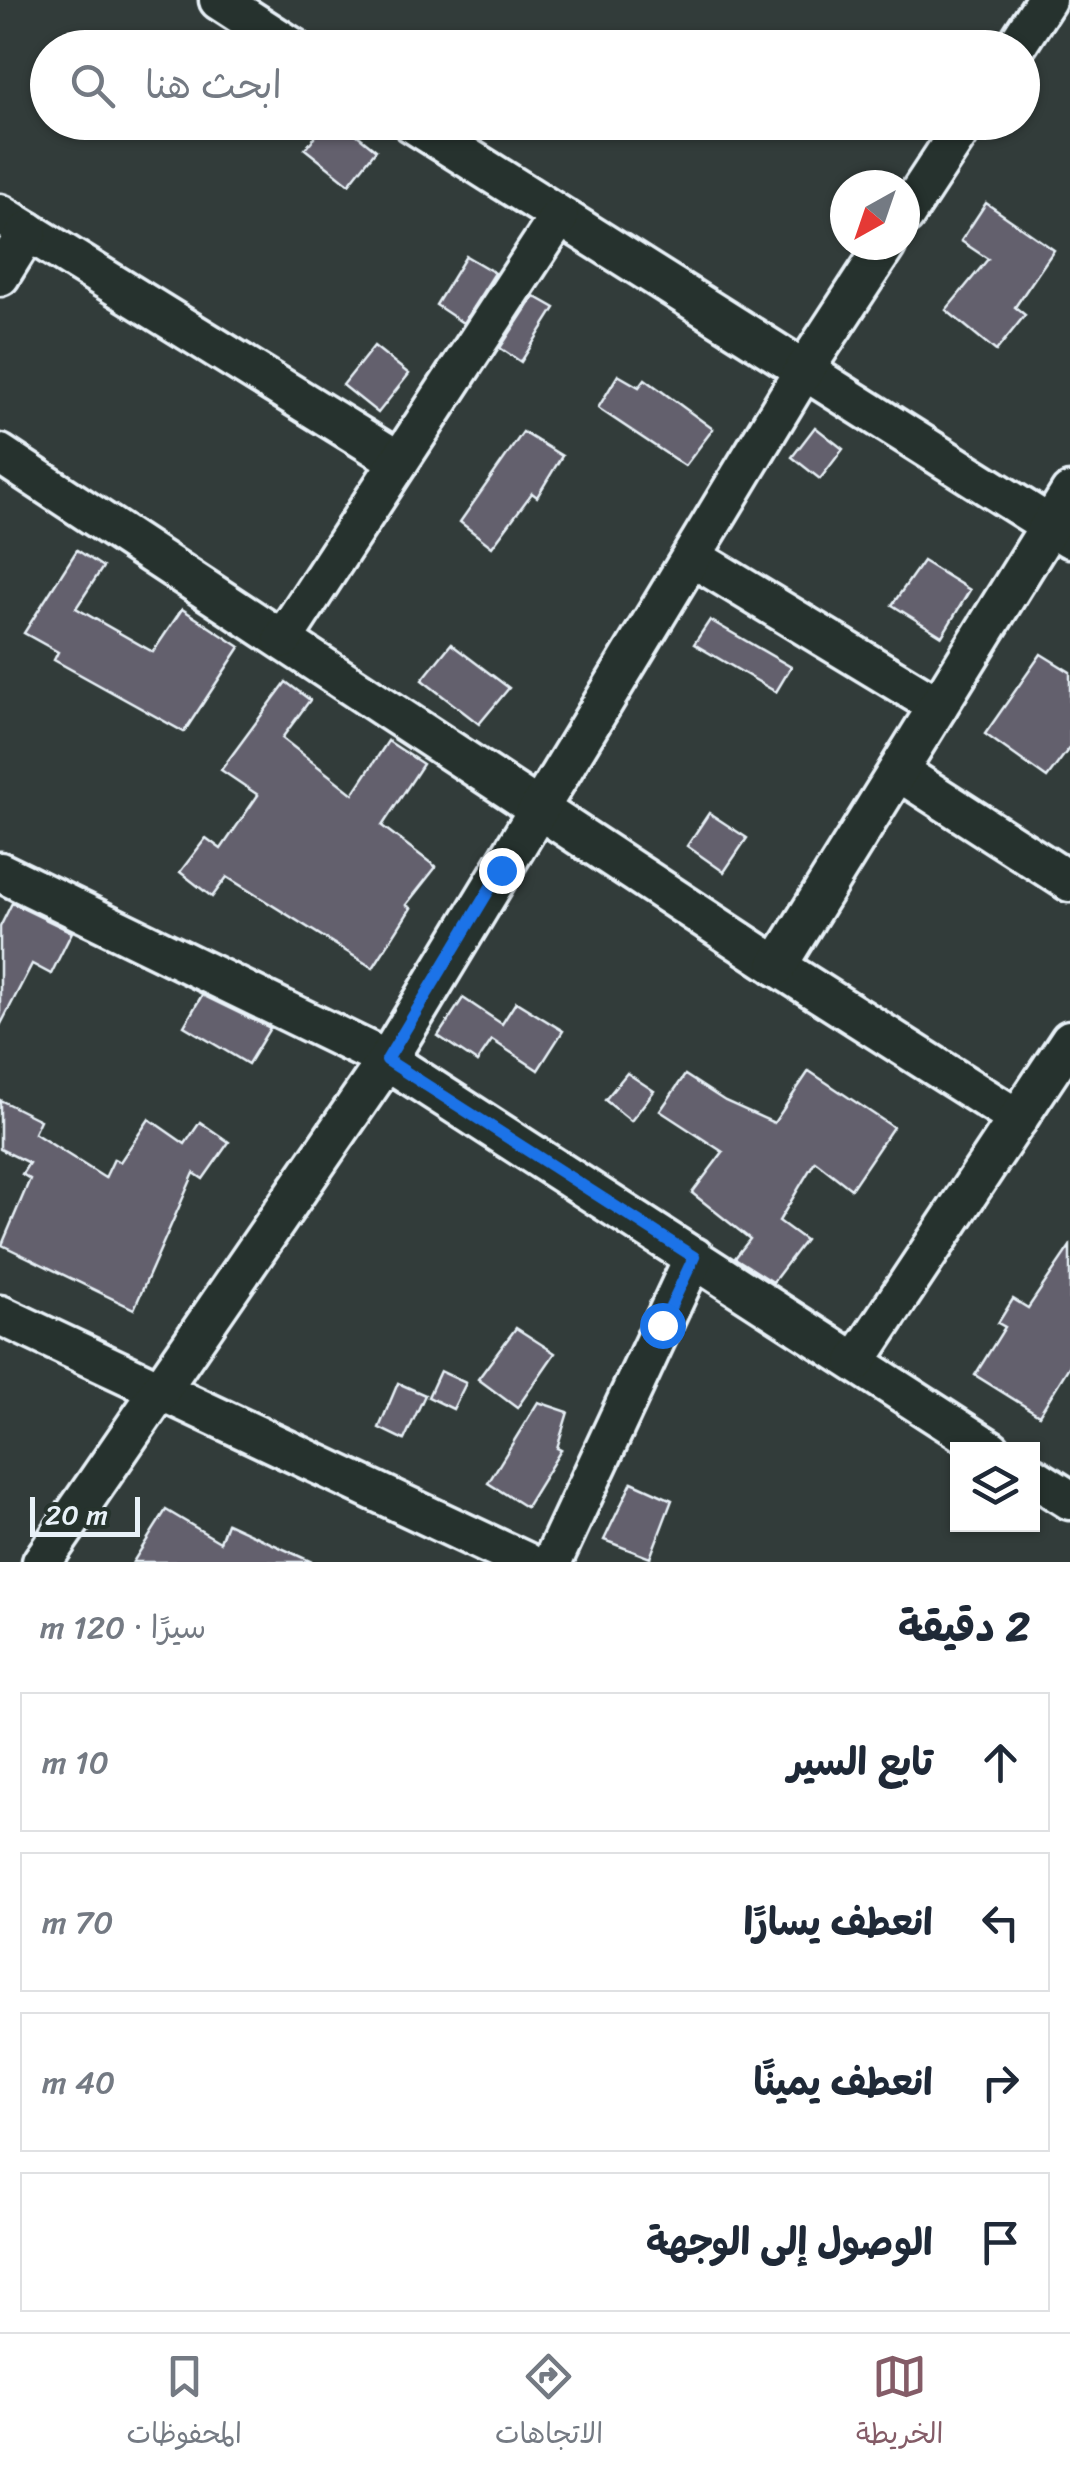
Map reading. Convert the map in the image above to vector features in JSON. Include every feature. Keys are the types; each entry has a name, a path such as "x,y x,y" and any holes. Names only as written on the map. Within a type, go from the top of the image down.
{"street":[{"path":"219,0 266,30"},
{"path":"1026,30 1046,0"},
{"path":"439,140 1060,532"},
{"path":"920,192 954,140"},
{"path":"283,639 559,217"},
{"path":"0,276 14,222 399,462"},
{"path":"42,1562 387,1060 803,372 876,260"},
{"path":"0,454 777,966 1018,1118"},
{"path":"777,966 938,706 1060,532 1070,493"},
{"path":"692,556 938,706"},
{"path":"898,771 1070,882"},
{"path":"0,872 387,1060 979,1442"},
{"path":"856,1362 1070,1040"},
{"path":"552,1562 694,1257"},
{"path":"0,1315 526,1562"},
{"path":"1040,1481 1070,1500"}],"building":[{"path":"312,140 364,140 376,150 349,184 305,149"},
{"path":"986,203 1054,250 1015,307 1025,315 996,351 946,310 988,259 961,241"},
{"path":"466,256 495,273 463,323 436,305"},
{"path":"534,296 555,308 521,362 500,348"},
{"path":"374,346 409,374 378,413 343,385"},
{"path":"618,375 639,387 645,379 713,429 685,466 598,408"},
{"path":"815,427 843,449 820,479 792,457"},
{"path":"523,432 562,456 537,497 532,493 492,547 460,522"},
{"path":"77,550 103,567 76,608 153,652 182,609 240,647 184,732 54,660 58,652 24,633"},
{"path":"923,561 970,590 942,636 892,605"},
{"path":"710,620 791,667 776,692 694,644"},
{"path":"451,644 509,688 479,724 422,680"},
{"path":"1041,654 1070,672 1070,747 1047,778 985,734"},
{"path":"286,682 310,700 282,738 353,794 388,741 423,764 382,826 436,867 406,905 411,908 373,968 227,877 212,897 180,872 206,838 221,849 258,795 221,770"},
{"path":"709,813 747,838 724,872 687,846"},
{"path":"12,903 72,932 51,974 32,964 0,1026 0,927"},
{"path":"202,995 270,1028 248,1064 184,1026"},
{"path":"463,998 502,1024 516,1002 563,1031 538,1070 492,1040 477,1062 438,1036"},
{"path":"809,1071 893,1127 851,1189 815,1161 779,1221 805,1240 773,1282 735,1258 750,1239 692,1193 723,1152 660,1111 685,1075 725,1101 774,1123"},
{"path":"627,1073 654,1091 631,1121 605,1100"},
{"path":"0,1100 40,1120 34,1133 105,1178 114,1159 120,1162 149,1119 185,1144 200,1122 229,1142 203,1179 194,1173 134,1309 2,1245 30,1179 22,1174 29,1163 0,1149"},
{"path":"1070,1246 1070,1365 1039,1415 975,1375 1005,1327 998,1323 1013,1299 1028,1308"},
{"path":"516,1328 555,1353 517,1408 478,1379"},
{"path":"440,1371 466,1383 453,1409 428,1397"},
{"path":"398,1383 425,1395 404,1440 379,1428"},
{"path":"538,1402 568,1412 557,1448 561,1450 526,1507 488,1483"},
{"path":"632,1482 672,1500 650,1558 604,1540"},
{"path":"166,1510 220,1542 227,1523 312,1562 133,1562"}],"route":[{"path":"501,870 387,1060 694,1257 662,1325"}]}
